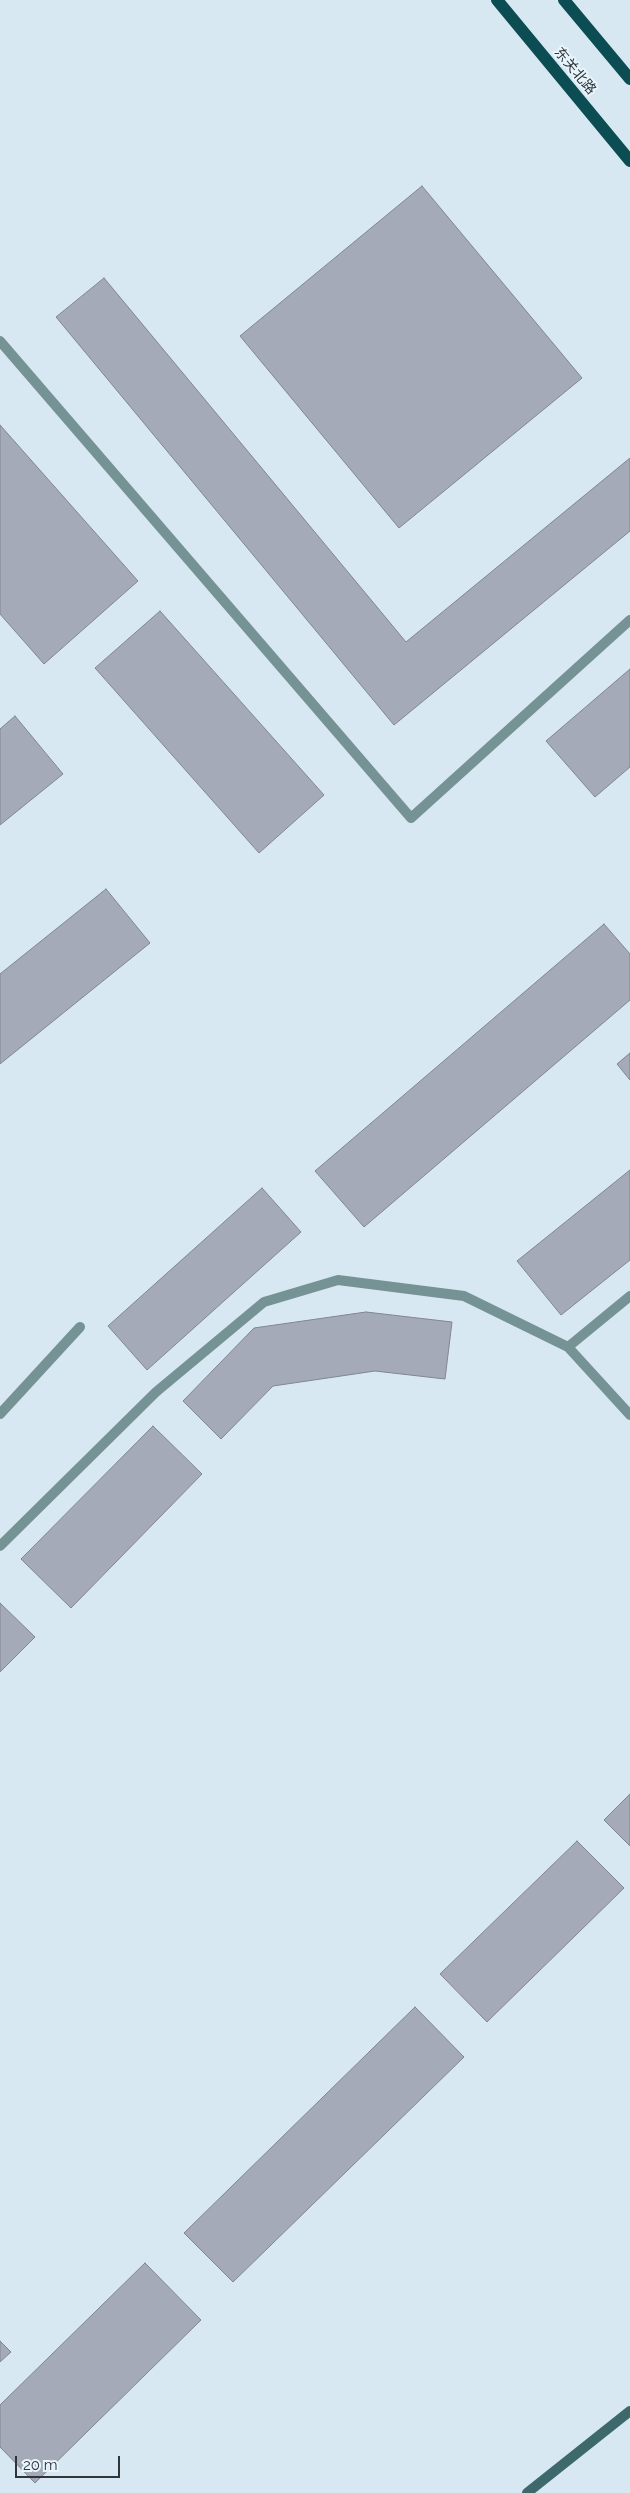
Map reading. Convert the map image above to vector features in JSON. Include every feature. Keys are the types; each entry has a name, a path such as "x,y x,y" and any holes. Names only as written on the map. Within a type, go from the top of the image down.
{"main road":[{"name":"东关北路","path":"497,0 630,161"},
{"path":"564,0 630,79"}],"street":[{"path":"0,341 411,818 630,620"},
{"path":"0,1546 156,1392 264,1302 338,1280 464,1296 568,1347 630,1415"},
{"path":"568,1347 630,1296"},
{"path":"0,1414 80,1327"},
{"path":"527,2493 630,2411"}],"building":[{"path":"422,186 582,378 399,528 240,336"},
{"path":"104,278 406,642 630,458 630,531 394,725 56,317"},
{"path":"0,425 138,581 44,664 0,614"},
{"path":"160,611 324,795 259,853 95,668"},
{"path":"630,669 630,767 595,797 546,741"},
{"path":"15,716 63,774 0,825 0,729"},
{"path":"106,889 150,943 0,1064 0,974"},
{"path":"604,924 630,954 630,1000 364,1227 315,1171"},
{"path":"630,1053 630,1080 617,1064"},
{"path":"630,1170 630,1260 561,1315 517,1261"},
{"path":"262,1188 301,1232 147,1370 108,1326"},
{"path":"366,1312 452,1322 445,1379 375,1371 273,1386 221,1439 183,1401 254,1328"},
{"path":"153,1426 202,1474 71,1608 21,1559"},
{"path":"0,1603 35,1637 0,1672"},
{"path":"630,1794 630,1846 604,1820"},
{"path":"577,1841 624,1888 487,2022 440,1974"},
{"path":"415,2007 464,2057 233,2282 184,2233"},
{"path":"145,2263 201,2320 35,2483 0,2447 0,2405"},
{"path":"0,2341 11,2352 0,2362"}]}
